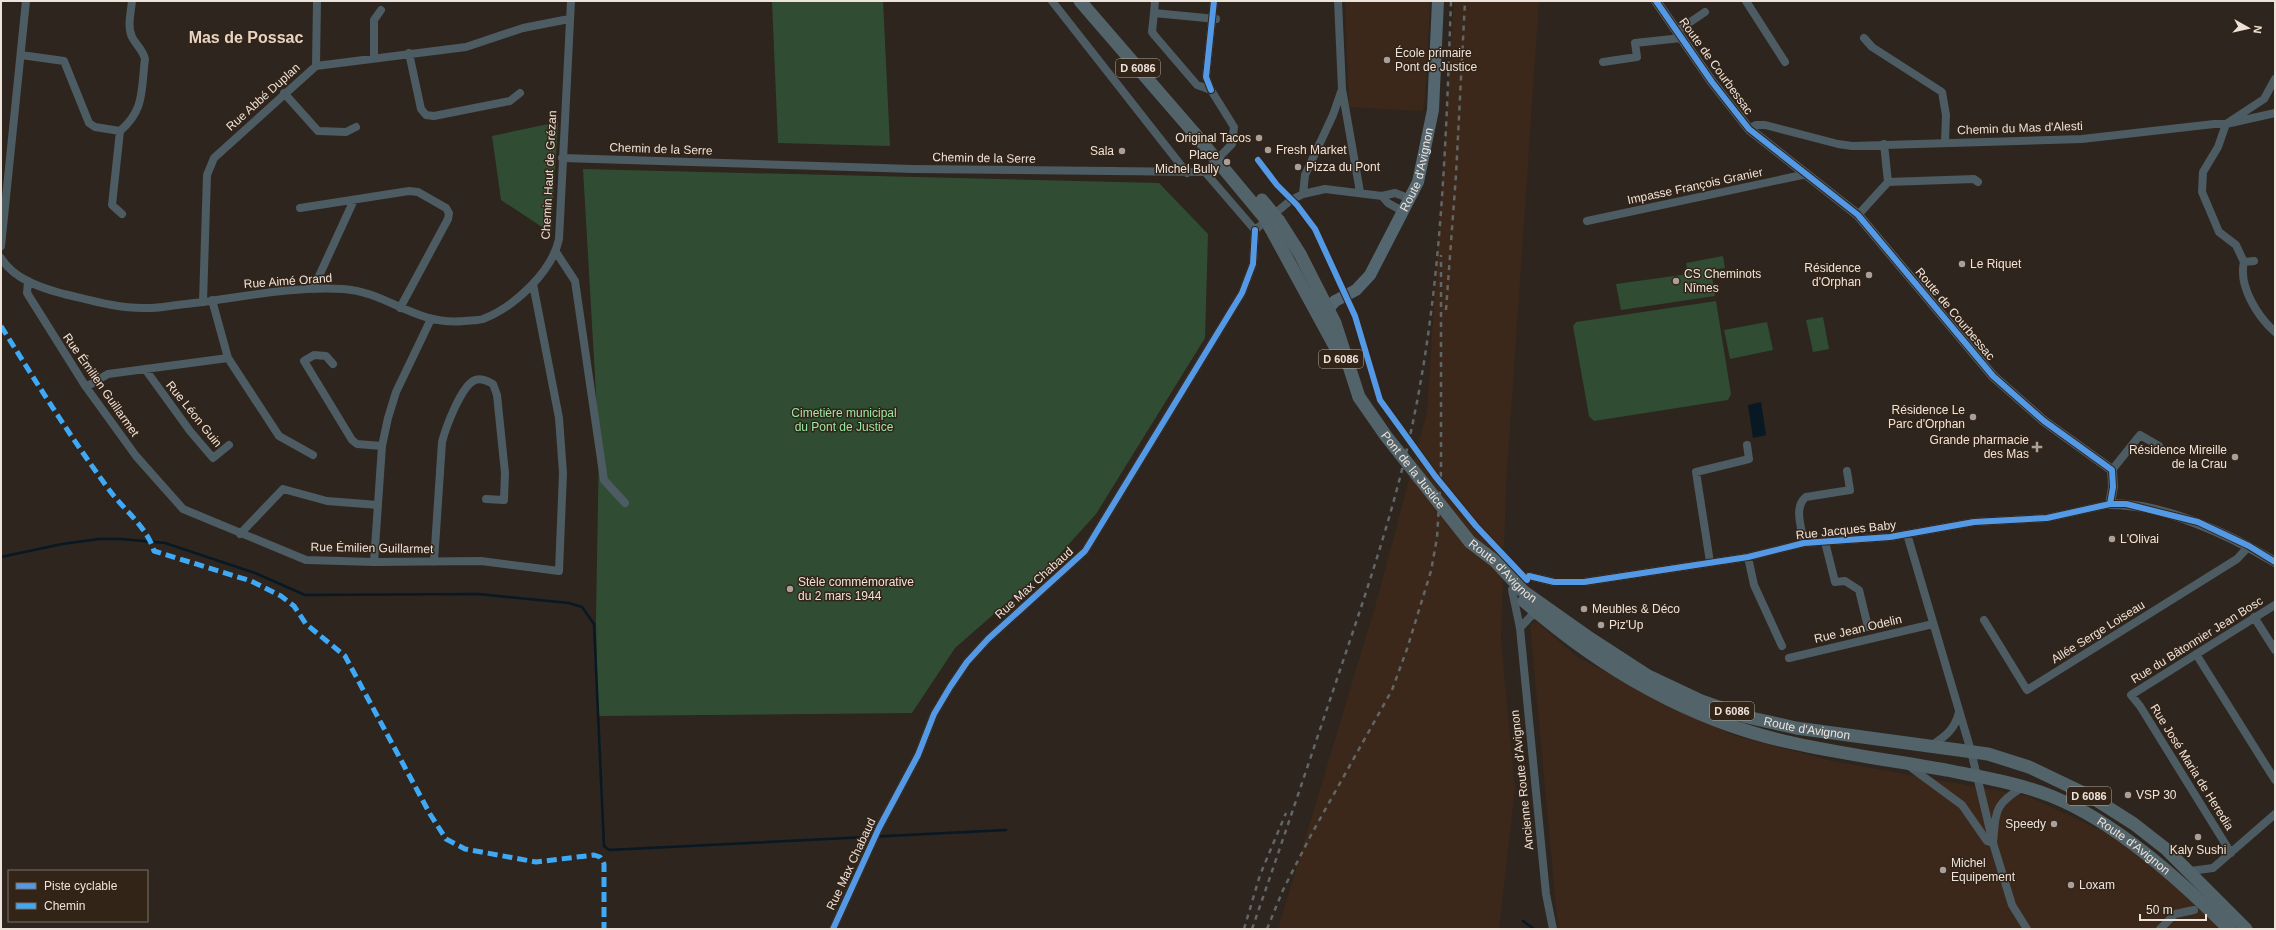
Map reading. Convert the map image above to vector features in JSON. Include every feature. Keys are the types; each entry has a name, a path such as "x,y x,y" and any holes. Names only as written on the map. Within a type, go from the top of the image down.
{"main road":[{"name":"D 6086","path":"1080,1 1198,131"},
{"name":"D 6086","path":"1092,1 1300,254 1335,323 1360,397"},
{"name":"Route d'Avignon","path":"1328,309 1335,301 1356,290 1370,275 1411,199 1418,182 1433,110 1438,1"},
{"name":"D 6086","path":"1275,225 1321,322 1360,397"},
{"path":"1321,322 1328,309"},
{"name":"Pont de la Justice","path":"1360,397 1386,436 1470,542"},
{"name":"Route d'Avignon","path":"1470,542 1486,564 1539,614 1588,652 1650,692 1746,731 1792,743 1976,776 2023,787 2070,804 2131,843 2170,873 2229,929"},
{"name":"Route d'Avignon","path":"1470,542 1495,561 1522,591 1648,676 1701,701 1747,717 1796,728 1971,751 2029,767 2090,796 2134,824 2166,849 2190,871 2246,929"}],"street":[{"path":"1,246 26,1"},
{"path":"122,214 112,205 120,131 132,120 139,107 145,59 144,54 132,38 129,29 132,1"},
{"path":"316,66 317,1"},
{"name":"Chemin Haut de Grézan","path":"571,1 559,239 556,252 575,281 604,480 625,503"},
{"path":"1052,1 1188,173"},
{"path":"1155,1 1152,32 1197,85 1211,90"},
{"path":"1214,1 1214,19 1206,77 1211,90 1234,127 1232,144 1205,172 1255,230 1290,200 1303,194 1325,189 1360,192 1382,196 1395,192 1411,199"},
{"path":"1338,1 1342,89 1360,192"},
{"name":"Route de Courbessac","path":"1656,1 1749,128 1858,215 1993,376 2044,421 2112,470"},
{"path":"1746,1 1785,62"},
{"path":"374,58 374,20 382,10"},
{"path":"1603,62 1637,57 1635,43 1679,34 1705,12"},
{"path":"1154,13 1214,19"},
{"name":"Rue Abbé Duplan","path":"313,455 279,436 228,358 208,301 207,175 214,158 284,93 316,66 409,53 466,47 523,28 569,19"},
{"path":"1864,38 1872,46 1942,92 1946,115 1945,142"},
{"path":"409,53 421,109 426,116 434,116 510,101 520,94"},
{"path":"21,55 64,61 89,123 95,127 120,131"},
{"path":"2275,80 2264,99 2226,124 2218,147 2203,172 2202,192 2219,232 2236,245 2244,262 2242,271 2247,289 2263,322 2275,332"},
{"path":"1303,194 1305,175 1342,89"},
{"path":"284,93 318,131 326,133 346,132 356,127"},
{"name":"Chemin du Mas d'Alesti","path":"1749,128 1764,124 1838,144 1852,146 2082,139 2214,124 2226,124 2275,113"},
{"path":"1332,115 1346,115"},
{"path":"1884,144 1888,182"},
{"name":"Chemin de la Serre","path":"562,158 919,169 1205,172"},
{"name":"Impasse François Granier","path":"1588,221 1807,174"},
{"path":"1858,215 1888,182 1974,179 1978,182"},
{"path":"300,208 413,191 448,210 448,219 400,308"},
{"path":"1382,196 1388,203 1404,212"},
{"path":"314,289 354,200"},
{"name":"Rue Max Chabaud","path":"833,929 878,830 918,755 934,714 967,662 988,639 1086,551 1242,293 1253,264 1255,230"},
{"name":"Rue Aimé Orand","path":"1,258 13,273 50,291 116,306 144,309 314,289 344,289 371,294 417,316 457,322 482,319 512,302 533,284 546,270 556,252"},
{"path":"2244,262 2254,261"},
{"name":"Rue Émilien Guillarmet","path":"28,281 26,294 86,387 136,456 183,509 240,534 306,560 374,562 481,561 559,571 563,473 559,418 533,284"},
{"path":"374,562 382,446 388,418 396,392 431,319"},
{"path":"333,364 326,356 314,355 304,361 352,440 357,444 382,446"},
{"path":"86,387 108,374 228,358"},
{"name":"Rue Léon Guin","path":"145,369 190,431 213,458 229,445"},
{"path":"434,562 442,442 446,425 467,386 475,380 484,379 493,384 497,395 505,473 504,500 486,499"},
{"path":"2159,446 2140,435 2112,470 2113,487 2110,504 2126,504 2198,522 2249,546 2275,562"},
{"path":"1710,562 1696,472 1749,459 1747,445"},
{"path":"1804,543 1799,506 1802,500 1806,497 1850,490 1847,471"},
{"path":"240,534 283,489 328,501 378,505"},
{"name":"Rue Jacques Baby","path":"1529,576 1554,582 1584,582 1748,556 1804,543 1866,540 1974,522 2030,520 2058,516 2110,504"},
{"path":"1907,534 1971,751 1993,843 2012,905 2027,929"},
{"path":"1825,542 1835,582 1845,582 1859,590 1868,627"},
{"name":"Allée Serge Loiseau","path":"1984,620 2027,690 2237,559 2249,546"},
{"path":"1748,556 1754,585 1782,646"},
{"name":"Ancienne Route d'Avignon","path":"1512,590 1520,628 1546,894 1553,929"},
{"name":"Rue du Bâtonnier Jean Bosc","path":"2131,695 2275,605"},
{"path":"1520,628 1530,616 1539,614"},
{"path":"2254,618 2275,650"},
{"name":"Rue Jean Odelin","path":"1789,658 1933,624"},
{"path":"2196,654 2275,780"},
{"name":"Rue José Maria de Heredia","path":"2131,695 2140,706 2231,853"},
{"path":"1932,745 1950,733 1956,724 1959,712"},
{"path":"1905,763 1951,796 1962,806 1986,841 1993,843"},
{"path":"1993,843 1996,810 2010,795 2023,787"},
{"path":"2190,871 2213,868 2275,814"},
{"path":"2160,929 2175,914 2194,910"}],"shaded area":[{"name":"École primaire Pont de Justice","path":"1345,1 1430,1 1423,111 1349,107"},
{"path":"1454,1 1539,1 1506,486 1501,640 1515,789 1499,929 1278,929 1377,600 1427,412"},
{"path":"1537,622 1577,657 1732,735 1832,761 2028,796 2115,837 2197,903 2219,929 1558,929 1530,624"}],"green space":[{"path":"772,1 883,1 890,146 778,143"},
{"path":"558,122 551,233 501,200 492,136"},
{"name":"Cimetière municipal du Pont de Justice","path":"583,169 1159,183 1208,234 1205,338 1096,514 1049,566 955,648 912,713 598,716 596,619 599,445"},
{"name":"CS Cheminots Nîmes","path":"1723,256 1725,268 1711,270 1715,296 1621,310 1616,284 1688,274 1686,263"},
{"path":"1716,301 1731,394 1728,400 1594,421 1589,416 1573,326 1576,322"},
{"path":"1823,317 1829,349 1813,352 1806,320"},
{"path":"1767,322 1773,350 1730,359 1724,330"}],"water":[{"path":"1761,402 1766,435 1753,438 1748,405"}],"waterway":[{"path":"1,557 62,544 99,539 121,539 165,543 255,573 305,595 478,594 569,603 582,607 594,624 604,846 609,850 1006,830"},
{"path":"1523,921 1534,929"}],"railway":[{"path":"1252,929 1369,582 1407,450 1423,365 1437,262 1447,105 1451,1"},
{"path":"1446,310 1456,175 1465,1"},
{"path":"1267,929 1283,890 1311,835 1392,690 1407,649 1431,571 1437,538 1441,471 1441,255"},
{"path":"1244,929 1260,875 1286,813"}],"marked path":[{"path":"1,326 81,451 110,491 141,527 151,542 154,551 251,581 281,596 294,606 306,624 345,656 430,814 446,839 465,849 536,862 594,855 600,857 604,864 604,929"}],"cycle path":[{"path":"1211,90 1206,77 1214,1"},
{"path":"1656,1 1712,82 1749,129 1858,215 1993,376 2044,421 2112,470 2113,487 2110,504"},
{"path":"1258,160 1277,185 1297,205 1315,229 1355,316 1380,400 1435,476 1476,526 1527,580"},
{"path":"833,929 879,828 918,755 934,714 950,687 967,662 988,639 1085,551 1242,293 1253,264 1255,230"},
{"path":"1529,576 1554,582 1584,582 1748,557 1804,543 1890,537 1974,522 2047,518 2110,504 2126,504 2198,522 2249,546 2275,562"}],"place":[{"name":"École primaire Pont de Justice","path":"1387,60"},
{"name":"Original Tacos","path":"1259,138"},
{"name":"Fresh Market","path":"1268,150"},
{"name":"Sala","path":"1122,151"},
{"name":"Place Michel Bully","path":"1227,162"},
{"name":"Pizza du Pont","path":"1298,167"},
{"name":"Le Riquet","path":"1962,264"},
{"name":"Résidence d'Orphan","path":"1869,275"},
{"name":"CS Cheminots Nîmes","path":"1676,281"},
{"name":"Résidence Le Parc d'Orphan","path":"1973,417"},
{"name":"Grande pharmacie des Mas","path":"2037,447"},
{"name":"Résidence Mireille de la Crau","path":"2235,457"},
{"name":"L'Olivai","path":"2112,539"},
{"name":"Stèle commémorative du 2 mars 1944","path":"790,589"},
{"name":"Meubles & Déco","path":"1584,609"},
{"name":"Piz'Up","path":"1601,625"},
{"name":"VSP 30","path":"2128,795"},
{"name":"Speedy","path":"2054,824"},
{"name":"Kaly Sushi","path":"2198,837"},
{"name":"Michel Equipement","path":"1943,870"},
{"name":"Loxam","path":"2071,885"}],"district":[{"name":"Mas de Possac","path":"246,37"}]}
